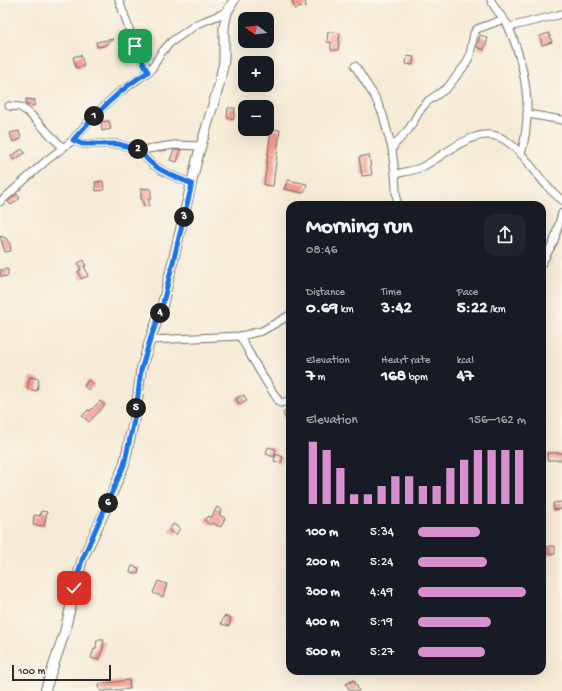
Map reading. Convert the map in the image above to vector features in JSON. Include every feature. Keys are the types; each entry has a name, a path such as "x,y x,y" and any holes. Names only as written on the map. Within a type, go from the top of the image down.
{"street":[{"path":"119,0 135,46 148,72"},
{"path":"45,691 64,634 82,560 124,465 136,411 141,370 162,307 201,146 219,85 224,61 224,27 227,12 234,0"},
{"path":"491,0 494,8 509,27 527,92 528,114 526,138 521,154"},
{"path":"0,202 47,160 73,140 92,118 117,94 148,72 166,47 182,33 197,24 227,12"},
{"path":"509,27 562,14"},
{"path":"392,149 409,129 420,110 428,101 447,88 466,64 470,55 475,31 504,19"},
{"path":"355,66 375,97 383,115 392,149 397,201"},
{"path":"9,106 20,107 28,112 63,148"},
{"path":"528,114 562,120"},
{"path":"395,174 420,168 458,144 476,137 486,135 495,136 504,139 528,160 549,188 562,200"},
{"path":"73,140 82,144 118,144 141,150 174,145 201,146"},
{"path":"141,150 142,154 157,168 192,184"},
{"path":"546,256 554,241 562,213"},
{"path":"150,340 240,336 262,331 286,317"},
{"path":"240,336 255,365 260,369 262,375 280,403 286,402"}],"building":[{"path":"292,0 305,0 306,6 294,9"},
{"path":"328,32 340,33 338,50 331,50 331,42 327,42"},
{"path":"549,33 552,42 542,45 540,36"},
{"path":"480,35 488,38 484,50 477,47"},
{"path":"113,39 104,46 97,47 96,42"},
{"path":"81,55 84,66 76,68 73,57"},
{"path":"407,56 414,57 413,65 406,64"},
{"path":"26,99 35,100 34,106 26,105"},
{"path":"228,108 235,108 234,119 227,118"},
{"path":"109,121 111,129 102,131 101,122"},
{"path":"274,129 280,130 273,186 264,185 270,136 274,136"},
{"path":"19,131 21,139 13,142 10,133"},
{"path":"22,149 25,153 14,160 11,156"},
{"path":"174,150 181,150 177,162 170,160"},
{"path":"369,155 372,175 362,176 359,157"},
{"path":"288,180 307,184 304,193 284,189"},
{"path":"103,181 104,190 96,191 95,182"},
{"path":"141,188 151,189 151,199 148,199 150,205 144,207 141,199"},
{"path":"17,194 20,198 11,205 8,202"},
{"path":"0,236 6,238 10,244 11,251 5,252"},
{"path":"84,260 86,266 84,266 88,276 81,279 78,271 81,270 78,263"},
{"path":"8,269 8,276 1,277 0,270"},
{"path":"30,377 39,379 37,391 27,389"},
{"path":"88,380 94,384 89,390 84,386"},
{"path":"244,395 247,401 239,405 236,398"},
{"path":"100,401 105,405 89,422 82,416 88,410 90,411"},
{"path":"286,411 286,419 283,413"},
{"path":"268,447 276,449 274,457 266,454"},
{"path":"547,453 562,453 562,460 547,460"},
{"path":"276,454 283,457 281,463 274,461"},
{"path":"562,502 562,509 554,510 553,503"},
{"path":"217,507 222,510 219,515 225,518 221,527 212,523 210,525 204,520 208,516 211,518"},
{"path":"41,511 47,512 44,526 33,525 34,515 40,516"},
{"path":"173,524 180,528 176,535 169,531"},
{"path":"548,546 555,546 555,554 548,554"},
{"path":"132,566 139,568 138,574 130,572"},
{"path":"158,581 167,584 163,597 153,593"},
{"path":"224,616 231,618 229,626 221,624"},
{"path":"97,640 104,640 103,648 98,660 91,658 94,649 96,649"},
{"path":"129,680 130,689 100,691 99,684"},
{"path":"354,680 359,691 350,691 346,684"}],"route":[{"path":"74,588 82,560 105,511 124,465 136,411 141,370 162,307 192,184 157,168 142,154 141,150 118,144 82,144 73,140 92,118 117,94 148,72 135,46"}]}
